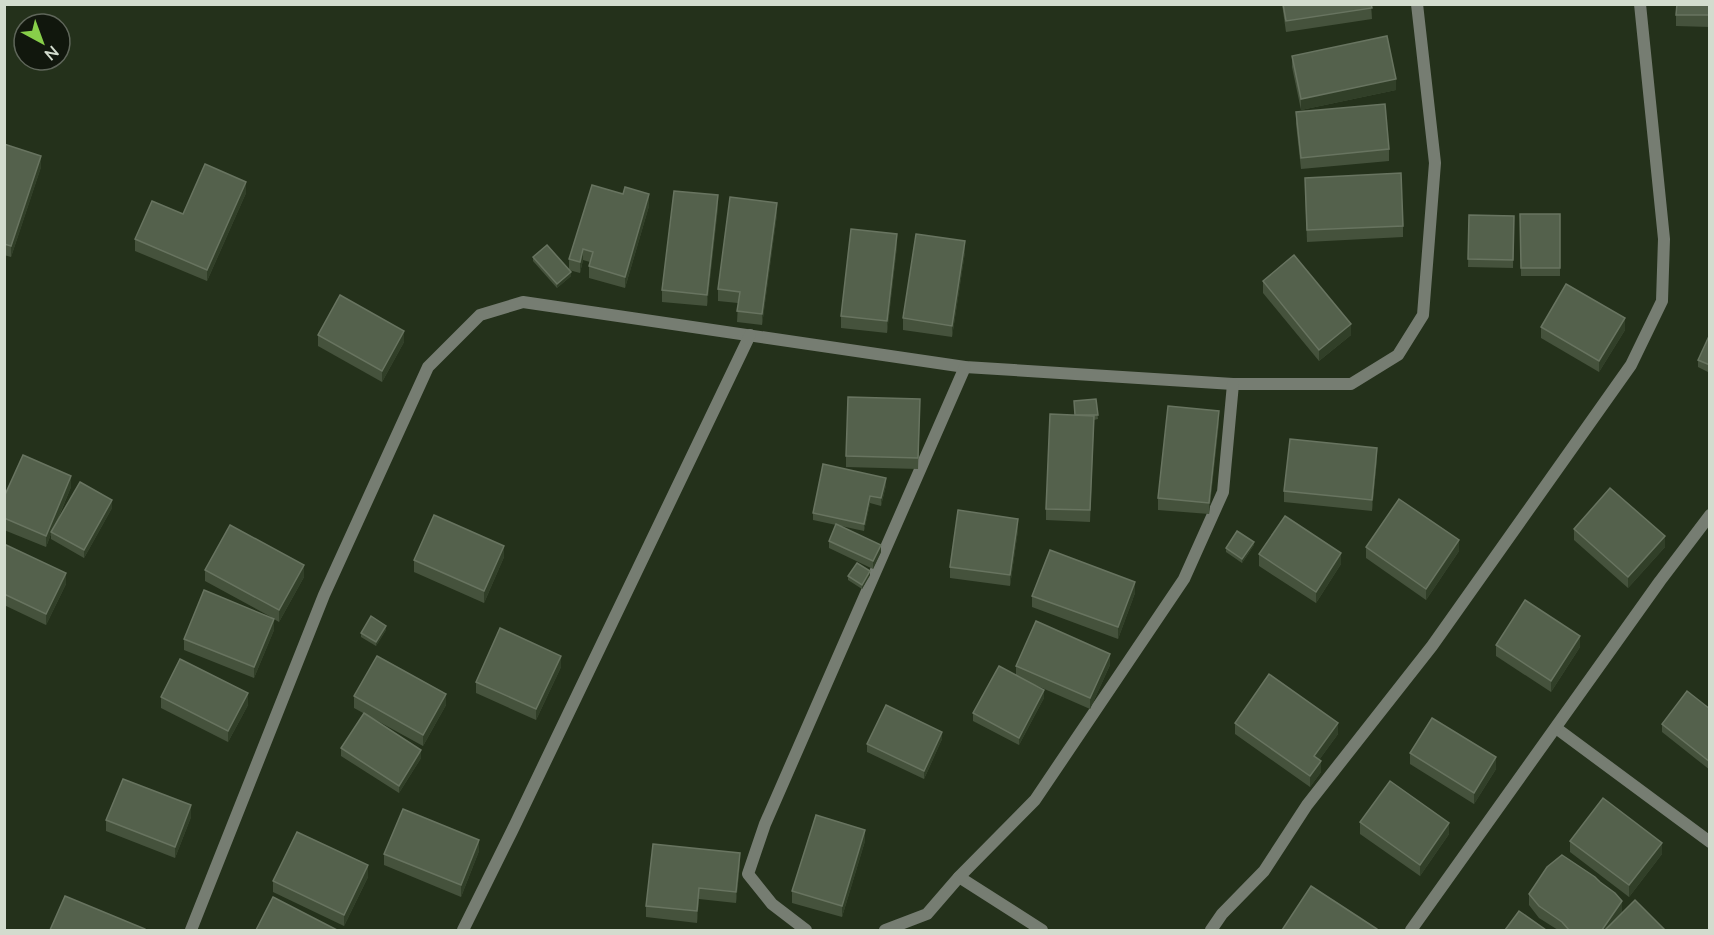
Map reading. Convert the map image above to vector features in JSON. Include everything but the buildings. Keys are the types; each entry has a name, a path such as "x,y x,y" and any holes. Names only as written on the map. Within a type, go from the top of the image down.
{"street":[{"path":"191,930 324,595 428,367 480,315 523,302 965,367 1233,384 1352,384 1398,355 1423,315 1435,163 1417,4"},
{"path":"1211,930 1222,914 1264,871 1307,805 1432,646 1630,365 1662,301 1664,239 1640,4"},
{"path":"463,930 750,335"},
{"path":"806,930 772,904 748,874 765,824 965,367"},
{"path":"885,930 927,914 959,877 1035,800 1184,579 1223,492 1233,384"},
{"path":"1411,930 1653,591 1710,515"},
{"path":"1556,728 1710,842"},
{"path":"959,877 1042,930"}]}
